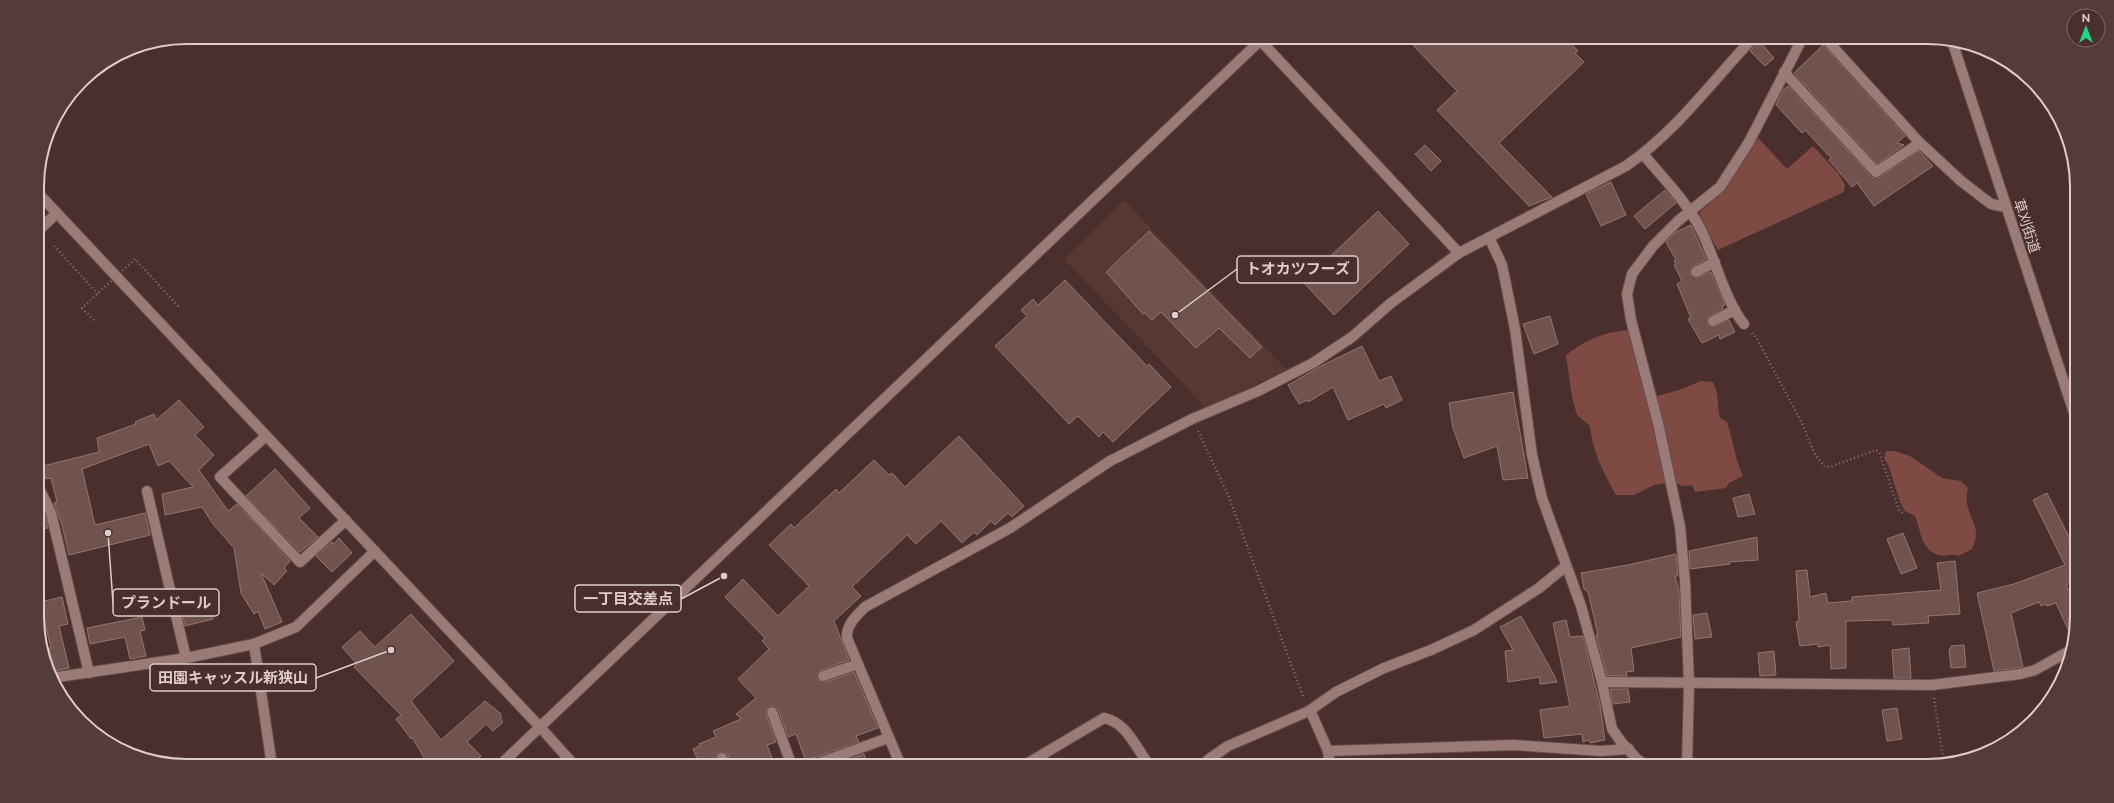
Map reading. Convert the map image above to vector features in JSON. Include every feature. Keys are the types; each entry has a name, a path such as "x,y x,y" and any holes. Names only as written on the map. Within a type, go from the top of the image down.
{"street":[{"path":"506,759 1257,44"},
{"path":"1267,44 1459,253"},
{"path":"898,759 847,638 847,632 853,620 865,607 1010,528 1110,461 1192,419 1258,391 1313,363 1352,337 1391,303 1459,253 1626,166 1643,154 1679,119 1748,44"},
{"path":"1686,759 1690,684 1686,582 1680,526 1658,424 1631,320 1627,294 1632,274 1653,246 1720,187 1749,142 1799,44"},
{"path":"1830,44 1920,143 1961,181 1991,204 2006,207"},
{"name":"草刈街道","path":"1954,47 2070,401"},
{"path":"1784,72 1876,172 1920,143"},
{"path":"1643,154 1691,211 1715,262 1735,310 1744,324"},
{"path":"44,199 569,759"},
{"path":"44,226 58,213"},
{"path":"1489,237 1502,265 1514,322 1532,456 1542,498 1581,606 1602,682 1612,729 1622,743 1637,759"},
{"path":"1696,272 1715,262"},
{"path":"1713,320 1735,310"},
{"path":"266,436 220,477 300,562 346,520"},
{"path":"147,491 186,658"},
{"path":"44,498 52,513 89,673"},
{"path":"58,677 186,658 254,644 296,627 375,551"},
{"path":"1209,759 1228,746 1310,710 1336,692 1384,668 1431,650 1474,630 1533,592 1566,566"},
{"path":"254,644 271,759"},
{"path":"1602,682 1932,685 2020,674 2035,670 2065,653"},
{"path":"823,676 858,664"},
{"path":"1310,710 1328,751 1329,759"},
{"path":"772,712 789,759"},
{"path":"1035,759 1104,718 1114,720 1128,733 1145,759"},
{"path":"830,759 888,738"},
{"path":"1328,751 1514,745 1601,751 1629,750"}],"path":[{"path":"54,246 98,294"},
{"path":"94,320 82,308 136,259 179,307"},
{"path":"1744,324 1756,337 1764,351 1803,425 1819,462 1825,467 1830,467 1876,450 1879,452 1899,510 1904,514"},
{"path":"1192,419 1232,504 1310,710"},
{"path":"1932,685 1943,758"}],"shaded area":[{"path":"1758,138 1787,169 1813,146 1838,173 1845,185 1844,192 1718,250 1700,218 1700,212 1724,190"},
{"path":"1124,200 1287,370 1206,408 1064,259"},
{"path":"1628,330 1647,399 1679,390 1701,381 1713,382 1717,395 1720,418 1727,422 1743,476 1729,483 1726,488 1695,492 1692,485 1682,486 1675,482 1654,485 1634,495 1616,495 1596,454 1590,426 1577,415 1572,397 1566,355 1595,338"},
{"path":"1886,451 1895,451 1910,456 1942,478 1961,481 1968,488 1967,504 1976,531 1975,542 1972,549 1958,556 1944,556 1933,553 1928,549 1922,539 1915,516 1905,511 1900,502 1889,467 1884,458"}],"building":[{"path":"1412,44 1572,44 1578,51 1575,53 1584,62 1499,143 1552,197 1529,206 1437,110 1457,91"},
{"path":"1756,44 1762,44 1774,58 1765,66 1750,51"},
{"path":"1823,45 1905,136 1897,143 1904,145 1877,164 1794,73"},
{"path":"1788,86 1873,178 1880,177 1919,151 1933,166 1874,206 1857,183 1852,187 1829,160 1831,158 1805,130 1802,133 1776,105 1783,90"},
{"path":"1425,145 1441,161 1431,171 1415,154"},
{"path":"1611,182 1626,215 1601,226 1586,194"},
{"path":"1665,190 1676,203 1645,229 1634,216"},
{"path":"1378,211 1409,244 1334,315 1303,282"},
{"path":"1691,225 1706,259 1691,268 1690,275 1696,278 1711,272 1725,305 1722,306 1723,309 1708,317 1707,324 1713,327 1729,320 1735,332 1720,339 1719,335 1702,343 1688,319 1691,318 1677,284 1682,281 1674,265 1676,264 1674,261 1676,260 1666,242 1676,232"},
{"path":"1149,231 1262,347 1250,358 1219,328 1196,348 1161,312 1152,320 1145,313 1143,314 1106,272"},
{"path":"1065,280 1147,366 1149,364 1171,387 1113,442 1103,432 1099,437 1078,416 1069,424 995,346 1027,316 1021,310 1033,299 1038,305"},
{"path":"1550,316 1558,344 1534,354 1523,324"},
{"path":"1362,346 1379,381 1391,376 1402,400 1386,408 1384,404 1348,420 1333,387 1308,402 1307,400 1299,404 1288,385 1323,365"},
{"path":"1513,392 1528,478 1503,480 1497,446 1464,458 1453,428 1449,403"},
{"path":"179,400 204,427 195,435 214,455 199,470 228,511 237,504 290,561 284,568 287,571 274,585 261,573 282,622 265,629 258,611 254,614 241,593 234,548 213,524 202,507 165,515 162,494 193,487 169,461 158,466 149,444 82,469 95,525 145,513 150,535 69,555 62,525 54,503 57,502 51,478 46,479 44,466 99,452 97,438 136,424 135,422 154,414 156,420"},
{"path":"959,436 1024,506 1012,517 1008,513 995,525 991,521 977,535 974,532 962,543 941,521 916,544 907,535 852,587 861,596 834,621 849,660 821,670 818,672 817,678 819,681 825,682 854,672 878,728 856,736 859,742 811,759 805,759 796,734 788,737 778,709 770,706 767,708 766,714 776,742 767,745 772,759 729,759 728,755 723,752 717,754 716,759 697,759 693,749 700,746 699,744 716,737 713,731 741,719 736,714 756,698 738,679 769,649 762,641 765,638 725,597 743,579 778,616 809,586 769,545 791,524 794,528 836,489 839,493 874,460 889,475 892,473 905,487"},
{"path":"275,469 310,508 299,518 318,537 300,552 246,496"},
{"path":"2047,493 2070,539 2070,583 2066,585 2070,593 2069,632 2056,603 2041,606 2039,602 2011,613 2023,667 1994,671 1977,593 2014,584 2065,565 2033,500"},
{"path":"1749,494 1755,514 1738,517 1733,498"},
{"path":"44,514 45,515 48,528 44,528"},
{"path":"1903,533 1917,568 1901,574 1887,539"},
{"path":"1757,537 1758,560 1729,562 1730,564 1690,569 1689,551"},
{"path":"339,538 352,553 332,572 316,556 332,542 334,544"},
{"path":"1676,554 1678,576 1675,576 1679,591 1681,637 1631,648 1634,671 1626,672 1627,676 1607,676 1596,635 1598,635 1588,592 1584,589 1581,573 1628,565"},
{"path":"1955,561 1960,614 1928,616 1929,623 1893,625 1892,620 1846,621 1846,668 1831,669 1830,645 1818,647 1818,644 1800,646 1796,622 1799,621 1796,571 1807,570 1810,597 1826,593 1828,603 1852,601 1852,597 1941,590 1937,563"},
{"path":"207,593 213,619 185,626 179,600"},
{"path":"62,597 68,624 59,626 69,668 55,671 44,619 44,601"},
{"path":"1707,613 1712,637 1695,639 1693,615"},
{"path":"411,614 454,661 411,701 441,740 485,701 501,714 501,719 503,722 493,731 486,724 467,742 481,756 478,759 425,759 412,737 411,739 396,719 401,715 354,667 357,664 342,647 360,631 375,647"},
{"path":"1521,616 1557,682 1540,684 1540,677 1508,682 1505,651 1513,650 1500,627"},
{"path":"142,617 145,630 140,631 146,656 130,659 125,637 90,644 87,628"},
{"path":"1566,620 1570,637 1583,636 1600,705 1605,740 1590,743 1589,740 1583,742 1582,734 1544,738 1540,710 1570,706 1553,623"},
{"path":"1964,645 1966,667 1951,668 1949,649 1951,649 1951,646"},
{"path":"1909,648 1911,678 1894,678 1892,650"},
{"path":"1774,651 1776,675 1760,676 1758,653"},
{"path":"1610,689 1628,689 1630,702 1613,704"},
{"path":"1897,708 1902,739 1887,741 1882,710"},
{"path":"864,754 866,759 850,759"}],"place":[{"name":"トオカツフーズ","path":"1175,315"},
{"name":"プランドール","path":"108,533"},
{"name":"一丁目交差点","path":"724,576"},
{"name":"田園キャッスル新狭山","path":"391,650"}]}
